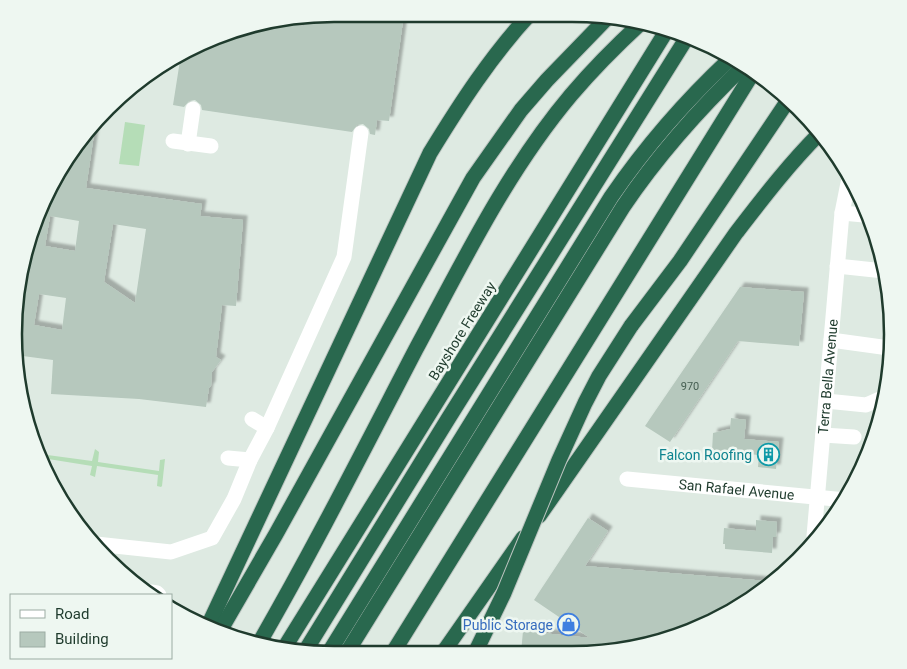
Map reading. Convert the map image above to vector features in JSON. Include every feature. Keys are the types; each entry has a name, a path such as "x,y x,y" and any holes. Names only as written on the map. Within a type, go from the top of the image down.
{"highway":[{"path":"211,621 430,153 473,85 523,22"},
{"path":"223,626 276,534 473,178 521,110 601,24"},
{"path":"262,638 326,524 486,220 528,151 591,71 635,29"},
{"name":"Bayshore Freeway","path":"287,643 664,36"},
{"path":"309,645 683,43"},
{"path":"351,646 593,239 628,172 658,133 684,104 726,63"},
{"path":"333,646 593,239 695,114 739,71"},
{"path":"397,646 750,78"},
{"path":"478,646 504,594 559,460 599,376 631,326 680,261 784,106"},
{"path":"448,646 736,233 783,173 815,139"},
{"path":"452,646 499,574"}],"street":[{"path":"194,109 180,142 210,146"},
{"path":"105,545 170,552 212,538 234,499 250,460 267,428 344,257 361,134"},
{"name":"Terra Bella Avenue","path":"815,531 842,216 847,187"},
{"path":"842,216 861,215"},
{"path":"838,266 878,269"},
{"path":"831,340 884,347"},
{"path":"826,401 866,405 878,400"},
{"path":"252,419 267,428"},
{"path":"823,435 854,437"},
{"path":"228,458 250,460"},
{"name":"San Rafael Avenue","path":"627,479 838,499"}],"green space":[{"path":"125,122 145,125 139,166 119,164"},
{"path":"95,449 99,452 98,462 159,471 160,460 165,459 162,486 157,486 158,475 97,466 95,477 90,475 92,466 49,459 46,455 92,461"}],"building":[{"path":"334,22 403,22 389,121 377,120 375,135 370,134 369,129 363,124 357,125 352,132 202,110 201,105 195,100 189,101 184,107 173,105 180,63 215,46 254,33 294,25 304,26 304,24"},
{"path":"94,137 86,188 202,204 200,216 243,220 236,306 222,305 216,357 221,360 212,372 206,407 139,399 51,394 53,360 23,356 23,314 28,274 46,215 64,178","holes":["50,216 79,221 75,251 45,246","113,224 146,229 135,303 104,282","39,294 66,298 62,330 34,325"]},
{"path":"740,287 804,292 799,346 738,341 670,442 645,426"},
{"path":"731,418 746,420 744,439 779,442 776,469 758,467 759,455 712,451 713,433 730,429"},
{"path":"588,518 608,531 585,566 763,581 728,605 692,623 633,641 593,646 522,646 523,631 590,638 534,600"},
{"path":"756,520 777,522 776,537 773,537 772,553 725,549 725,544 723,544 724,528 756,531"}],"place":[{"name":"Falcon Roofing","path":"768,455"},
{"name":"Public Storage","path":"569,625"}]}
